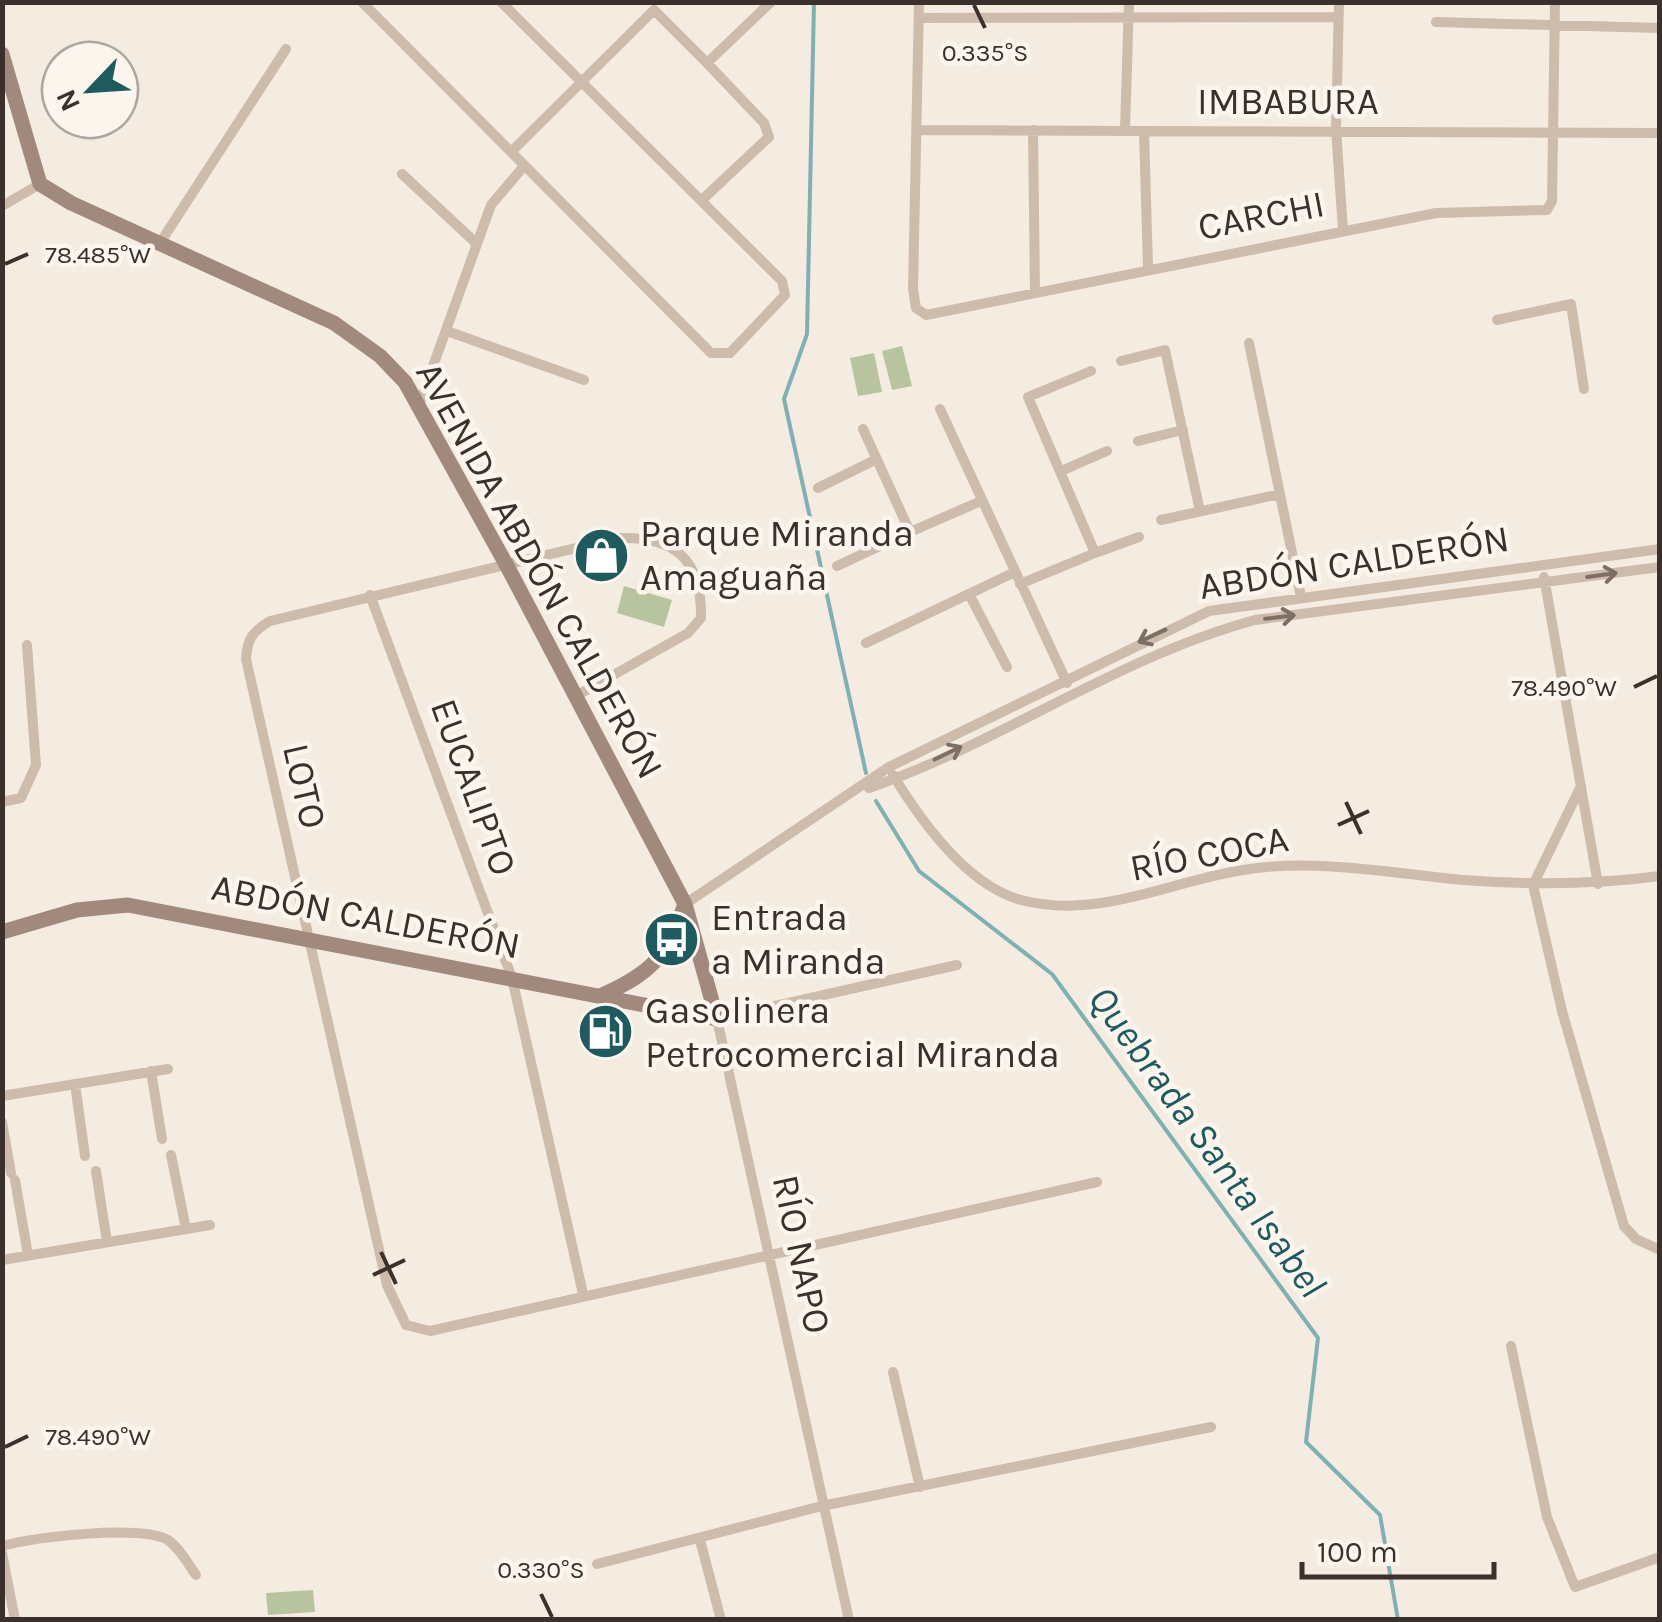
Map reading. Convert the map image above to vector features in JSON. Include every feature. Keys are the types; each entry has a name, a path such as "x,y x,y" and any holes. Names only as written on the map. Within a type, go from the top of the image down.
{"street":[{"path":"362,2 711,352 730,352 785,295 785,289 704,198 501,2"},
{"path":"707,63 771,2"},
{"path":"917,130 919,2"},
{"path":"1125,130 1129,2"},
{"path":"1339,2 1336,129 1343,230"},
{"path":"1553,134 1555,2"},
{"path":"511,152 650,6 764,123 769,137 704,198"},
{"path":"920,18 1338,17"},
{"path":"1436,22 1660,28"},
{"path":"160,243 286,49"},
{"path":"2,54 40,184 2,206"},
{"name":"IMBABURA","path":"917,130 1660,133"},
{"name":"CARCHI","path":"917,130 916,308 926,315 1148,267 1436,213 1547,210 1552,201 1553,134"},
{"path":"1033,130 1035,292"},
{"path":"1144,132 1148,267"},
{"path":"419,405 491,205 524,166"},
{"path":"402,174 477,244"},
{"name":"AVENIDA ABDÓN CALDERÓN","path":"40,184 334,323 380,356 419,405 686,904"},
{"path":"1498,320 1572,304 1584,389"},
{"path":"447,330 584,380"},
{"path":"1250,343 1300,597"},
{"path":"1121,361 1166,350 1200,511"},
{"path":"1091,371 1028,397 1095,553"},
{"path":"940,409 1073,692"},
{"path":"864,429 910,532"},
{"path":"1138,441 1183,430"},
{"path":"1061,472 1107,451"},
{"path":"818,488 877,459"},
{"path":"1161,520 1280,494"},
{"path":"837,566 982,501"},
{"name":"LOTO","path":"576,696 688,633 701,618 693,572 677,549 652,536 618,538 270,622 255,630 247,644 246,659 387,1286 406,1325 430,1330 583,1294"},
{"path":"1020,584 1139,536"},
{"name":"ABDÓN CALDERÓN","path":"686,904 859,791 889,767 1209,611 1660,549"},
{"path":"1542,566 1598,884"},
{"name":"ABDÓN CALDERÓN","path":"859,791 895,779 1156,652 1255,620 1660,568"},
{"path":"866,643 1015,572"},
{"path":"969,594 1008,667"},
{"name":"EUCALIPTO","path":"370,595 512,978 583,1294"},
{"path":"2,802 21,798 36,765 26,644"},
{"name":"RÍO COCA","path":"889,767 939,838 992,890 1062,908 1096,906 1195,880 1290,863 1533,885 1598,884 1660,876"},
{"path":"1581,786 1533,885 1562,1011 1624,1226 1636,1239 1660,1250"},
{"path":"602,995 636,980 664,955 686,904"},
{"name":"RÍO NAPO","path":"686,904 717,1019 849,1620"},
{"name":"ABDÓN CALDERÓN","path":"2,932 77,910 128,905 717,1019"},
{"path":"717,1019 957,965"},
{"path":"2,1096 168,1069"},
{"path":"152,1072 162,1140"},
{"path":"75,1084 85,1156"},
{"path":"2,1122 28,1255"},
{"path":"171,1154 186,1229"},
{"path":"96,1171 107,1242"},
{"path":"583,1294 1098,1182"},
{"path":"2,1260 210,1225"},
{"path":"1510,1346 1547,1517 1575,1588 1660,1558"},
{"path":"893,1372 920,1486"},
{"path":"597,1564 822,1506 1211,1427"},
{"path":"16,1620 2,1549 132,1533 154,1535 171,1541 196,1575"},
{"path":"700,1540 721,1620"}],"green space":[{"path":"902,346 912,386 892,390 882,351"},
{"path":"874,353 882,392 858,396 850,358"},
{"path":"624,586 672,600 664,627 617,613"},
{"path":"313,1590 315,1612 268,1615 266,1593"}],"waterway":[{"path":"814,2 807,334 784,399 866,773"},
{"name":"Quebrada Santa Isabel","path":"876,801 919,871 1052,974 1318,1338 1306,1442 1380,1515 1398,1620"}],"place":[{"name":"Parque Miranda Amaguaña","path":"601,555"},
{"name":"Entrada a Miranda","path":"672,939"},
{"name":"Gasolinera Petrocomercial Miranda","path":"606,1032"}]}
